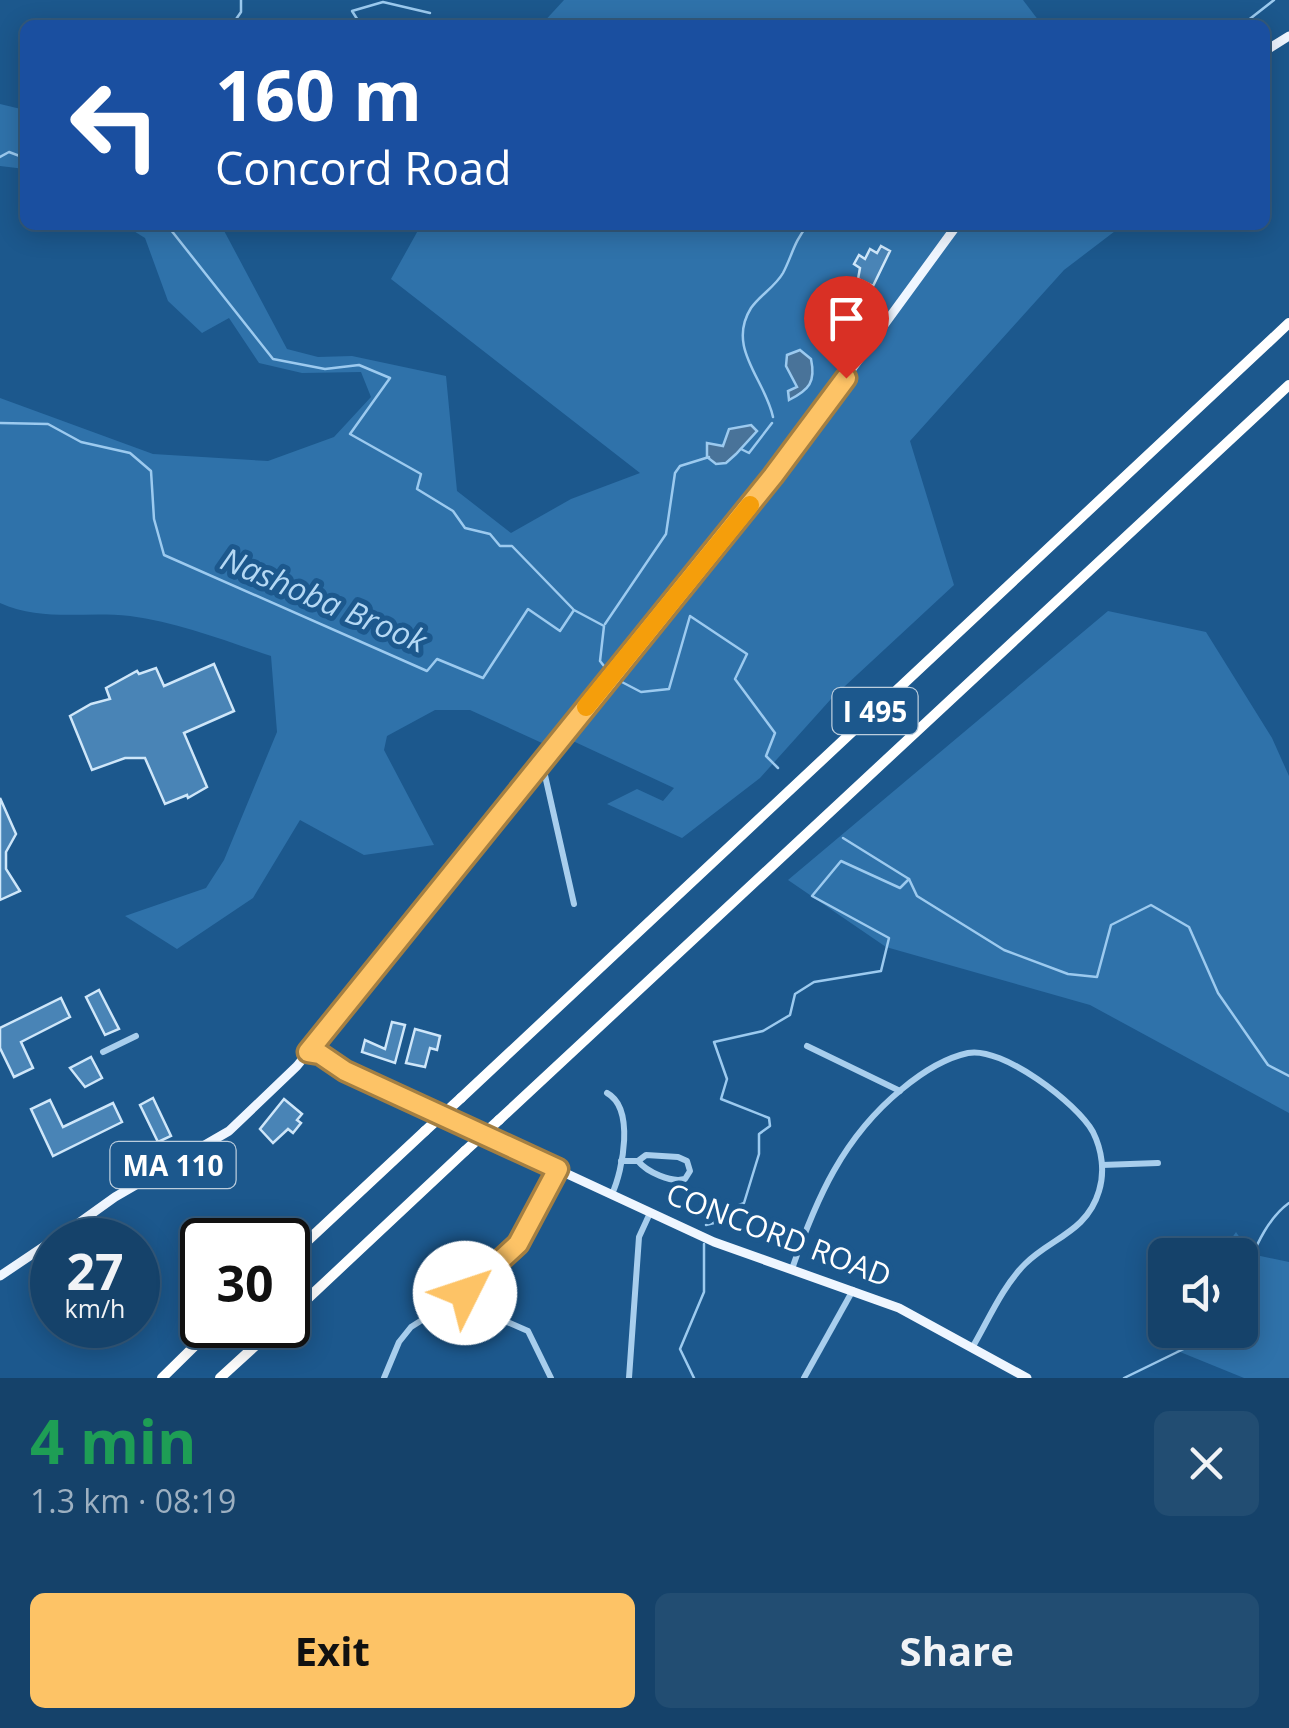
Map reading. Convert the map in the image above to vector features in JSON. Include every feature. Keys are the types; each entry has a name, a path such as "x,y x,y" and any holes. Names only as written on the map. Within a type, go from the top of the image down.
{"highway":[{"name":"I 495","path":"310,1238 1289,324"},
{"name":"I 495","path":"310,1296 1289,384"},
{"path":"162,1378 193,1348"},
{"path":"220,1378 253,1348"}],"main road":[{"name":"MA 110","path":"86,1218 235,1126 274,1091 780,468 952,230"},
{"name":"CONCORD ROAD","path":"308,1052 336,1071 345,1071 714,1242 900,1308 1027,1378"},
{"name":"MA 110","path":"0,1276 30,1257"}],"street":[{"path":"542,761 574,904"},
{"path":"103,1052 136,1036"},
{"path":"807,1046 900,1091"},
{"path":"792,1269 814,1207 860,1127 921,1075 963,1054 998,1056 1075,1109 1096,1138 1102,1165 1099,1192 1087,1217 1018,1272 972,1348"},
{"path":"607,1093 620,1110 621,1161 612,1194"},
{"path":"621,1161 638,1161 646,1155 678,1156 687,1161 690,1171 684,1179 675,1181 638,1161"},
{"path":"1102,1165 1158,1163"},
{"path":"384,1378 399,1342 411,1327 465,1293 518,1244 558,1169"},
{"path":"629,1378 639,1237 650,1212"},
{"path":"804,1378 853,1290"},
{"path":"465,1293 486,1314 528,1331 551,1378"}],"shaded area":[{"path":"564,0 1023,0 1038,20 546,20"},
{"path":"0,104 20,109 20,168 0,166"},
{"path":"132,230 224,230 287,349 318,357 352,356 446,376 457,491 511,533 571,499 640,473 391,279 418,230 1116,230 1064,270 910,441 954,585 831,699 760,778 682,838 607,804 637,789 663,801 674,788 575,742 542,743 470,710 435,710 387,736 384,750 434,845 364,855 300,820 253,898 177,949 125,916 206,888 224,860 277,732 271,656 148,619 48,614 0,603 0,398 153,454 268,461 334,437 371,397 361,372 302,373 259,363 229,318 202,333 168,301 145,238"},
{"path":"800,350 811,359 812,379 802,393 789,400 788,391 797,387 786,366 787,355"},
{"path":"751,425 757,431 726,463 716,464 707,457 707,443 723,446 729,429"},
{"path":"1108,611 1206,632 1272,738 1289,776 1289,1113 1090,1005 886,947 788,880"},
{"path":"1258,1255 1289,1262 1289,1378 1244,1378 1170,1348 1258,1348"}],"building":[{"path":"881,246 890,251 873,286 858,279 860,268 854,264 859,255 865,259 870,249 877,253"},
{"path":"214,664 234,711 184,733 207,787 188,798 187,795 165,804 145,758 125,758 92,770 70,716 110,699 106,688 137,671 139,674 156,668 164,686"},
{"path":"0,798 16,834 6,852 6,869 20,891 0,900"},
{"path":"99,990 119,1029 105,1035 86,997"},
{"path":"61,998 70,1017 21,1042 33,1068 14,1077 0,1048 0,1028"},
{"path":"392,1022 405,1025 395,1063 362,1052 365,1040 385,1049"},
{"path":"415,1029 440,1036 437,1050 430,1048 425,1067 406,1063"},
{"path":"91,1057 102,1078 85,1087 70,1068"},
{"path":"153,1098 171,1136 158,1142 140,1105"},
{"path":"284,1099 302,1114 297,1120 301,1123 293,1133 288,1129 273,1143 260,1129"},
{"path":"50,1100 63,1127 113,1103 122,1122 53,1156 31,1109"}],"waterway":[{"path":"235,20 241,12 241,0"},
{"path":"1248,20 1274,0"},
{"path":"358,20 352,11 383,2 430,13"},
{"path":"0,157 9,152 20,156"},
{"path":"171,230 273,359 325,369 359,365 390,378 350,434 421,474 417,489 453,511 465,528 490,534 500,546 512,546 573,609"},
{"path":"773,417 745,350 744,323 751,308 783,273 805,230"},
{"name":"Nashoba Brook","path":"0,423 48,424 81,442 130,453 151,471 154,519 164,555 427,671 437,659 483,678 528,609 560,631 574,610 604,626 600,661 608,671"},
{"path":"741,449 749,453 772,423"},
{"path":"605,624 666,534 675,473 680,466 709,457"},
{"name":"Nashoba Brook","path":"618,680 641,692 669,689 690,616 747,654 735,679 775,733 766,756 778,768"},
{"name":"Nashoba Brook","path":"843,838 909,879 917,896 1004,950 1068,974 1097,977 1111,925 1151,905 1189,927 1218,993 1268,1065 1289,1076"},
{"path":"706,1225 714,1223 720,1213 744,1203 759,1154 759,1134 770,1126 769,1118 721,1099 727,1079 714,1042 763,1031 790,1015 795,994 814,982 881,971 889,938 812,896 841,861 900,888 909,879"},
{"path":"1258,1244 1289,1203"},
{"path":"694,1378 680,1349 704,1292 704,1244"},
{"path":"1124,1378 1186,1348"}],"slow traffic":[{"path":"586,707 750,505"}],"route":[{"path":"465,1293 518,1244 558,1169 345,1071 320,1054 308,1052 773,476 846,378"}]}
